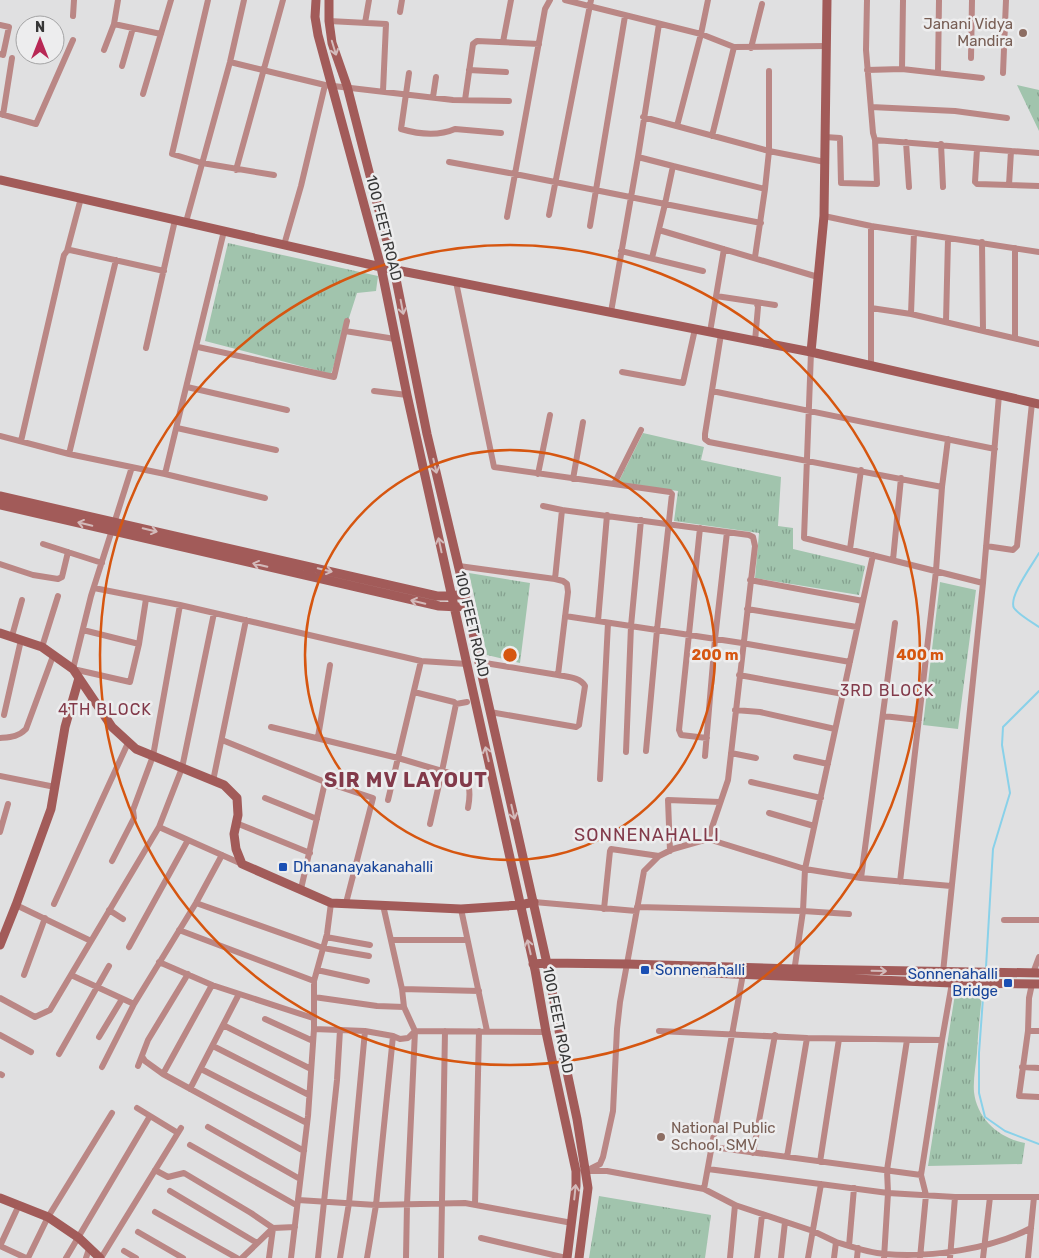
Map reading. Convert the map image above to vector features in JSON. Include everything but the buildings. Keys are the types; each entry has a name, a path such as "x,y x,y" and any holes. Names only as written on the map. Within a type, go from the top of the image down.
{"street":[{"path":"73,16 74,0"},
{"path":"104,50 114,24 118,0"},
{"path":"143,94 171,0"},
{"path":"208,0 172,154 202,163 274,175"},
{"path":"186,222 230,62 244,0"},
{"path":"236,170 282,0"},
{"name":"100 FEET ROAD","path":"316,0 315,17 328,85 381,267 407,395 534,967 576,1170 572,1223 566,1258"},
{"name":"100 FEET ROAD","path":"329,0 332,43 347,86 394,269 427,434 465,594 466,606 548,965 588,1188 579,1258"},
{"path":"365,23 369,0"},
{"path":"400,12 402,0"},
{"path":"503,42 511,0"},
{"path":"507,217 545,8 550,0"},
{"path":"565,0 590,3 625,16 701,34 734,47 827,46"},
{"path":"677,126 708,0"},
{"path":"827,0 824,216 811,352 804,538 983,583"},
{"path":"826,137 840,138 841,183 877,184 875,140 866,50 866,0"},
{"path":"902,69 903,0"},
{"path":"938,72 939,0"},
{"path":"971,58 972,0"},
{"path":"1003,73 1006,0"},
{"path":"549,215 590,3"},
{"path":"751,48 762,4"},
{"path":"590,226 625,16"},
{"path":"329,21 386,24 383,91"},
{"path":"114,24 161,34"},
{"path":"611,312 638,157 658,24"},
{"path":"0,25 9,27 3,55 0,54"},
{"path":"122,66 133,28"},
{"path":"12,58 1,115 36,124 72,40"},
{"path":"465,100 472,44 477,41 539,44"},
{"path":"712,136 734,47"},
{"path":"230,62 328,85 465,100 509,101"},
{"path":"868,70 902,69 982,78"},
{"path":"469,70 506,72"},
{"path":"755,258 769,151 769,71"},
{"path":"409,73 401,129 435,134 454,129 501,133"},
{"path":"433,97 436,77"},
{"path":"0,83 8,85"},
{"path":"284,245 328,85"},
{"path":"871,107 955,111 1007,118"},
{"path":"644,117 769,151 825,162"},
{"path":"875,140 941,144 977,149 1039,152"},
{"path":"906,142 909,187"},
{"path":"941,144 943,187"},
{"path":"977,149 975,182 977,184 1039,186"},
{"path":"1009,185 1011,151"},
{"path":"638,157 765,189"},
{"path":"449,162 761,223"},
{"path":"652,258 673,166"},
{"path":"0,180 381,267 811,352 1036,403 1017,546 1013,550 986,546"},
{"path":"21,441 64,255 67,251 81,198"},
{"path":"824,216 871,226 1039,252"},
{"path":"146,348 175,220"},
{"path":"871,226 871,367"},
{"path":"659,230 818,276"},
{"path":"165,474 198,346 224,231"},
{"path":"911,314 914,233"},
{"path":"946,322 948,238"},
{"path":"982,242 983,330"},
{"path":"1015,248 1015,338"},
{"path":"710,332 724,249"},
{"path":"67,251 70,250 164,271"},
{"path":"621,251 703,271"},
{"path":"69,454 116,260"},
{"path":"456,282 494,467 671,492 646,751"},
{"path":"716,296 775,305"},
{"path":"755,341 758,307 756,302"},
{"path":"871,308 911,314 1039,344"},
{"path":"198,346 334,377 347,321"},
{"path":"622,372 683,383 695,329"},
{"path":"345,331 395,339"},
{"path":"721,334 705,434 709,442 942,487"},
{"path":"187,387 287,410"},
{"path":"374,391 407,395"},
{"path":"712,391 995,448"},
{"path":"942,982 983,583 999,395"},
{"path":"538,474 550,414"},
{"path":"573,478 583,422"},
{"path":"177,428 276,450"},
{"path":"614,484 641,430"},
{"path":"0,436 69,454 165,474 265,498"},
{"path":"900,882 936,571 942,487 948,439"},
{"path":"73,670 94,588 132,467"},
{"path":"850,549 861,470"},
{"path":"893,560 901,478"},
{"path":"0,496 439,606 466,606"},
{"path":"0,506 114,526 437,596 465,594"},
{"path":"543,506 749,535 754,540 728,780 708,839"},
{"path":"555,579 562,510"},
{"path":"598,621 607,515"},
{"path":"626,752 631,626 641,520"},
{"path":"700,528 688,634 680,734 707,738"},
{"path":"705,756 715,638 728,532"},
{"path":"43,544 102,563"},
{"path":"0,564 33,575 58,579 62,577 68,552"},
{"path":"794,972 803,911 805,869 873,555"},
{"path":"458,566 555,579 566,584 568,592 558,675"},
{"path":"750,580 863,601"},
{"path":"94,588 180,605 421,661 467,664"},
{"path":"42,647 58,596"},
{"path":"73,670 130,682 139,644 146,598"},
{"path":"4,715 22,600"},
{"path":"112,861 134,818 133,810 153,756 180,605"},
{"path":"747,609 857,627"},
{"path":"0,998 35,1018 50,1010 159,826 182,768 214,613"},
{"path":"565,616 715,638 850,662"},
{"path":"213,781 246,620"},
{"path":"861,878 895,622"},
{"path":"600,779 608,623"},
{"path":"83,630 139,644"},
{"path":"0,633 42,647 73,670 112,727 136,749 224,785 237,798 238,815 234,834 236,849 242,864"},
{"path":"0,738 21,734 26,729 53,656"},
{"path":"388,800 421,661"},
{"path":"479,662 558,675 584,682 585,686 579,726 576,728 490,712"},
{"path":"318,737 330,665"},
{"path":"739,675 843,694"},
{"path":"0,945 51,809 65,727 79,678"},
{"path":"414,692 456,704 467,702"},
{"path":"430,824 456,704"},
{"path":"735,710 760,712 836,728"},
{"path":"882,716 919,720"},
{"path":"271,727 318,737 461,776 467,781 470,788 468,808"},
{"path":"222,740 325,782 374,798 346,903"},
{"path":"54,904 128,742"},
{"path":"731,753 756,758"},
{"path":"796,757 828,764"},
{"path":"0,776 55,787"},
{"path":"301,889 325,782"},
{"path":"752,782 821,798"},
{"path":"265,798 317,819"},
{"path":"670,851 668,800 720,802"},
{"path":"0,832 8,804"},
{"path":"769,813 814,826"},
{"path":"236,824 310,853"},
{"path":"159,826 331,903 460,909 520,905 534,902 604,909 803,911 849,914"},
{"path":"586,1170 600,1164 603,1157 613,1111 617,1029 636,909 644,871 660,856 708,839 805,869 861,878 951,886"},
{"path":"129,947 188,840"},
{"path":"604,909 611,849 660,856"},
{"path":"102,1067 134,1004 158,962 196,903 222,855"},
{"path":"196,903 323,948 369,956"},
{"path":"292,1258 307,1122 314,1029 314,981 326,937 331,903"},
{"path":"16,905 91,941"},
{"path":"383,905 402,989 404,1007 415,1031 406,1258"},
{"path":"460,909 487,1031"},
{"path":"109,910 123,918"},
{"path":"24,975 45,918"},
{"path":"1004,920 1039,920"},
{"path":"179,930 314,981"},
{"path":"326,937 370,945"},
{"path":"391,940 467,940"},
{"path":"534,967 548,965 794,972 1036,973 1039,957"},
{"path":"158,962 212,985 314,1018"},
{"path":"59,1054 109,966"},
{"path":"626,967 744,974 794,972 952,983 1035,984 1029,998 1028,1031 1019,1096 1039,1097"},
{"path":"317,970 367,981"},
{"path":"71,974 122,1000 134,1004"},
{"path":"138,1066 148,1040 188,974"},
{"path":"704,1189 744,974"},
{"path":"920,1257 926,1195 921,1175 952,983"},
{"path":"163,1074 212,985"},
{"path":"402,989 479,991"},
{"path":"190,1089 239,994"},
{"path":"314,997 404,1007"},
{"path":"99,1037 122,1000"},
{"path":"265,1019 313,1041"},
{"path":"223,1025 311,1069"},
{"path":"314,1029 365,1031 400,1039 408,1038 415,1031 546,1032"},
{"path":"318,1258 337,1080 340,1030"},
{"path":"340,1258 349,1203 365,1031"},
{"path":"441,1258 445,1031"},
{"path":"474,1204 479,1031"},
{"path":"659,1031 807,1038 942,1040"},
{"path":"1028,1031 1039,1031"},
{"path":"0,1035 31,1052"},
{"path":"754,1153 775,1035"},
{"path":"366,1258 376,1205 393,1036"},
{"path":"787,1157 807,1038"},
{"path":"820,1162 839,1039"},
{"path":"884,1256 888,1193 887,1170 907,1040"},
{"path":"212,1046 309,1095"},
{"path":"142,1058 163,1074 304,1151"},
{"path":"1022,1067 1039,1068"},
{"path":"201,1069 307,1122"},
{"path":"0,1198 48,1217 79,1238 88,1253 101,1258 179,1131 137,1108"},
{"path":"19,1205 0,1246 27,1258 48,1217 112,1113"},
{"path":"66,1258 150,1116"},
{"path":"208,1127 300,1179"},
{"path":"190,1145 297,1203 324,1202 376,1205 474,1204 572,1223"},
{"path":"713,1147 921,1175"},
{"path":"708,1169 888,1193 955,1197 1037,1197 1028,1258"},
{"path":"155,1170 168,1177 184,1173 273,1228 295,1227"},
{"path":"576,1170 607,1171 704,1189 762,1215 813,1231 836,1242 884,1256 920,1257 951,1255 985,1246 1031,1228"},
{"path":"808,1258 821,1184"},
{"path":"849,1246 854,1188"},
{"path":"170,1191 257,1243"},
{"path":"951,1255 955,1197"},
{"path":"984,1258 990,1197"},
{"path":"730,1258 735,1204"},
{"path":"154,1212 237,1258"},
{"path":"757,1258 762,1215"},
{"path":"781,1258 785,1222"},
{"path":"242,1258 273,1228"},
{"path":"269,1258 273,1228"},
{"path":"138,1232 183,1258"},
{"path":"481,1238 566,1258"},
{"path":"834,1258 836,1242"},
{"path":"857,1258 858,1248"},
{"path":"124,1251 136,1258"}],"green space":[{"path":"1017,85 1039,90 1039,131"},
{"path":"228,243 378,276 376,291 357,293 331,374 205,341"},
{"path":"643,433 704,447 701,460 781,477 778,526 793,528 793,549 865,566 859,595 755,578 759,533 674,521 678,491 618,483"},
{"path":"469,573 530,583 520,663 487,655"},
{"path":"940,582 976,590 958,729 923,725"},
{"path":"955,994 982,995 974,1082 976,1102 985,1119 998,1132 1006,1137 1025,1143 1022,1164 928,1166"},
{"path":"599,1196 711,1215 705,1258 589,1258"}],"waterway":[{"path":"1039,553 1018,589 1013,603 1016,610 1039,627"},
{"path":"986,967 993,849 1010,793 1002,745 1003,727 1039,691"},
{"path":"983,998 979,1053 979,1093 985,1117 1005,1131 1039,1144"}],"place":[{"name":"Janani Vidya Mandira","path":"1023,33"},
{"name":"Dhananayakanahalli","path":"283,867"},
{"name":"Sonnenahalli","path":"645,970"},
{"name":"Sonnenahalli Bridge","path":"1008,983"},
{"name":"National Public School, SMV","path":"661,1137"}],"district":[{"name":"3RD BLOCK","path":"887,690"},
{"name":"4TH BLOCK","path":"105,709"},
{"name":"SIR MV LAYOUT","path":"406,780"},
{"name":"SONNENAHALLI","path":"647,835"}]}
